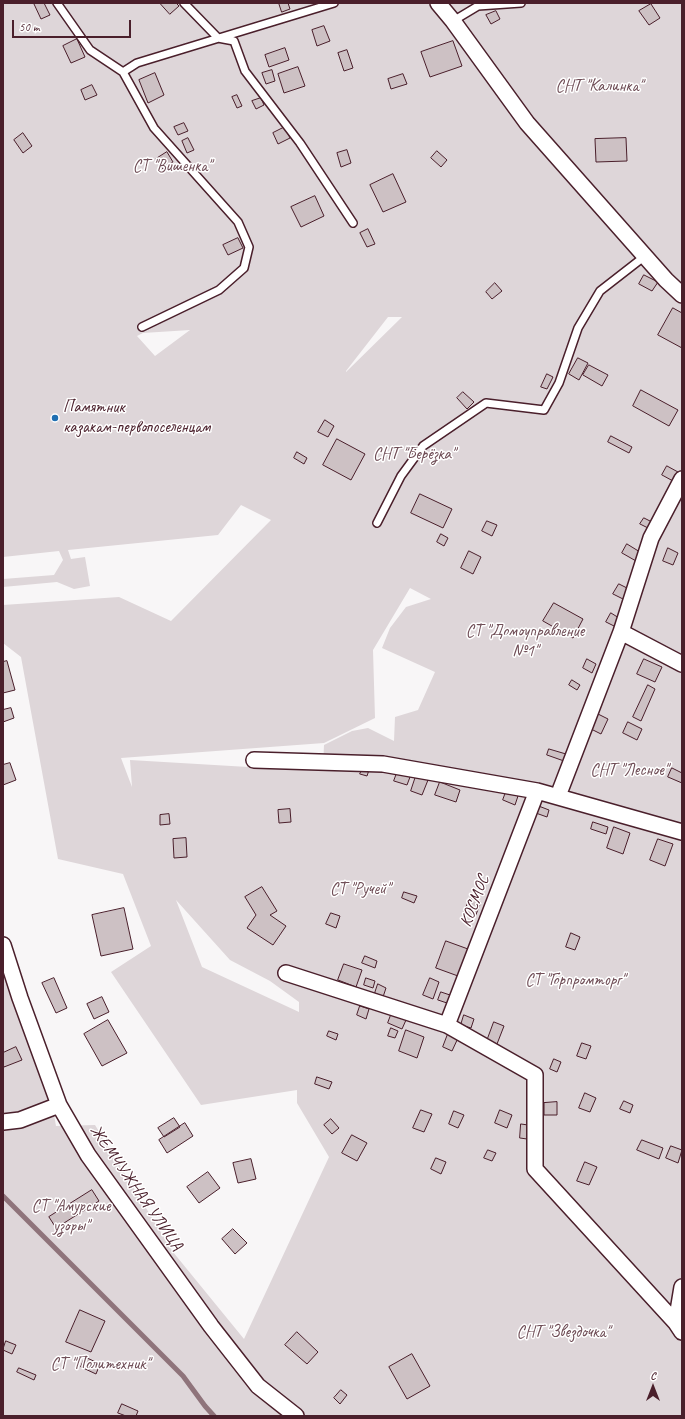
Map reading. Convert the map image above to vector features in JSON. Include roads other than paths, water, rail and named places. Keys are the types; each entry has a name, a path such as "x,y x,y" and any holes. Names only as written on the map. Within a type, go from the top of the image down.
{"street":[{"path":"438,3 453,21 527,123 666,280 682,295"},
{"path":"558,796 621,632 651,538 682,479"},
{"path":"621,632 682,664"},
{"path":"254,760 383,764 537,791 682,832"},
{"name":"КОСМОС","path":"447,1025 537,791"},
{"name":"ЖЕМЧУЖНАЯ УЛИЦА","path":"3,946 20,998 59,1105 88,1156 211,1326 258,1386 296,1416"},
{"path":"286,973 447,1025 535,1075 535,1169 679,1327"},
{"path":"3,1122 20,1120 59,1105"},
{"path":"679,1327 682,1287"}],"lane":[{"path":"57,3 90,50 123,72 154,128 238,222 249,247 244,268 219,290 142,327"},
{"path":"184,3 218,38 234,41 245,71 300,144 353,223"},
{"path":"123,72 137,63 334,3"},
{"path":"453,21 478,6 521,3"},
{"path":"378,523 401,476 423,446 461,420 486,403 516,408 544,410 559,383 578,328 600,291 645,256"}],"waterway":[{"path":"3,1196 183,1376 214,1416"}],"place":[{"name":"Памятник казакам-первопоселенцам","path":"55,418"}],"park label":[{"name":"СНТ \"Калинка\"","path":"599,87"},
{"name":"СТ \"Вишенка\"","path":"172,167"},
{"name":"СНТ \"Берёзка\"","path":"414,455"},
{"name":"СТ \"Домоуправление №1\"","path":"525,642"},
{"name":"СНТ \"Лесное\"","path":"629,771"},
{"name":"СТ \"Ручей\"","path":"360,890"},
{"name":"СТ \"Горпромторг\"","path":"575,981"},
{"name":"СТ \"Амурские узоры\"","path":"71,1217"},
{"name":"СНТ \"Звездочка\"","path":"563,1333"},
{"name":"СТ \"Политехник\"","path":"100,1365"}]}
